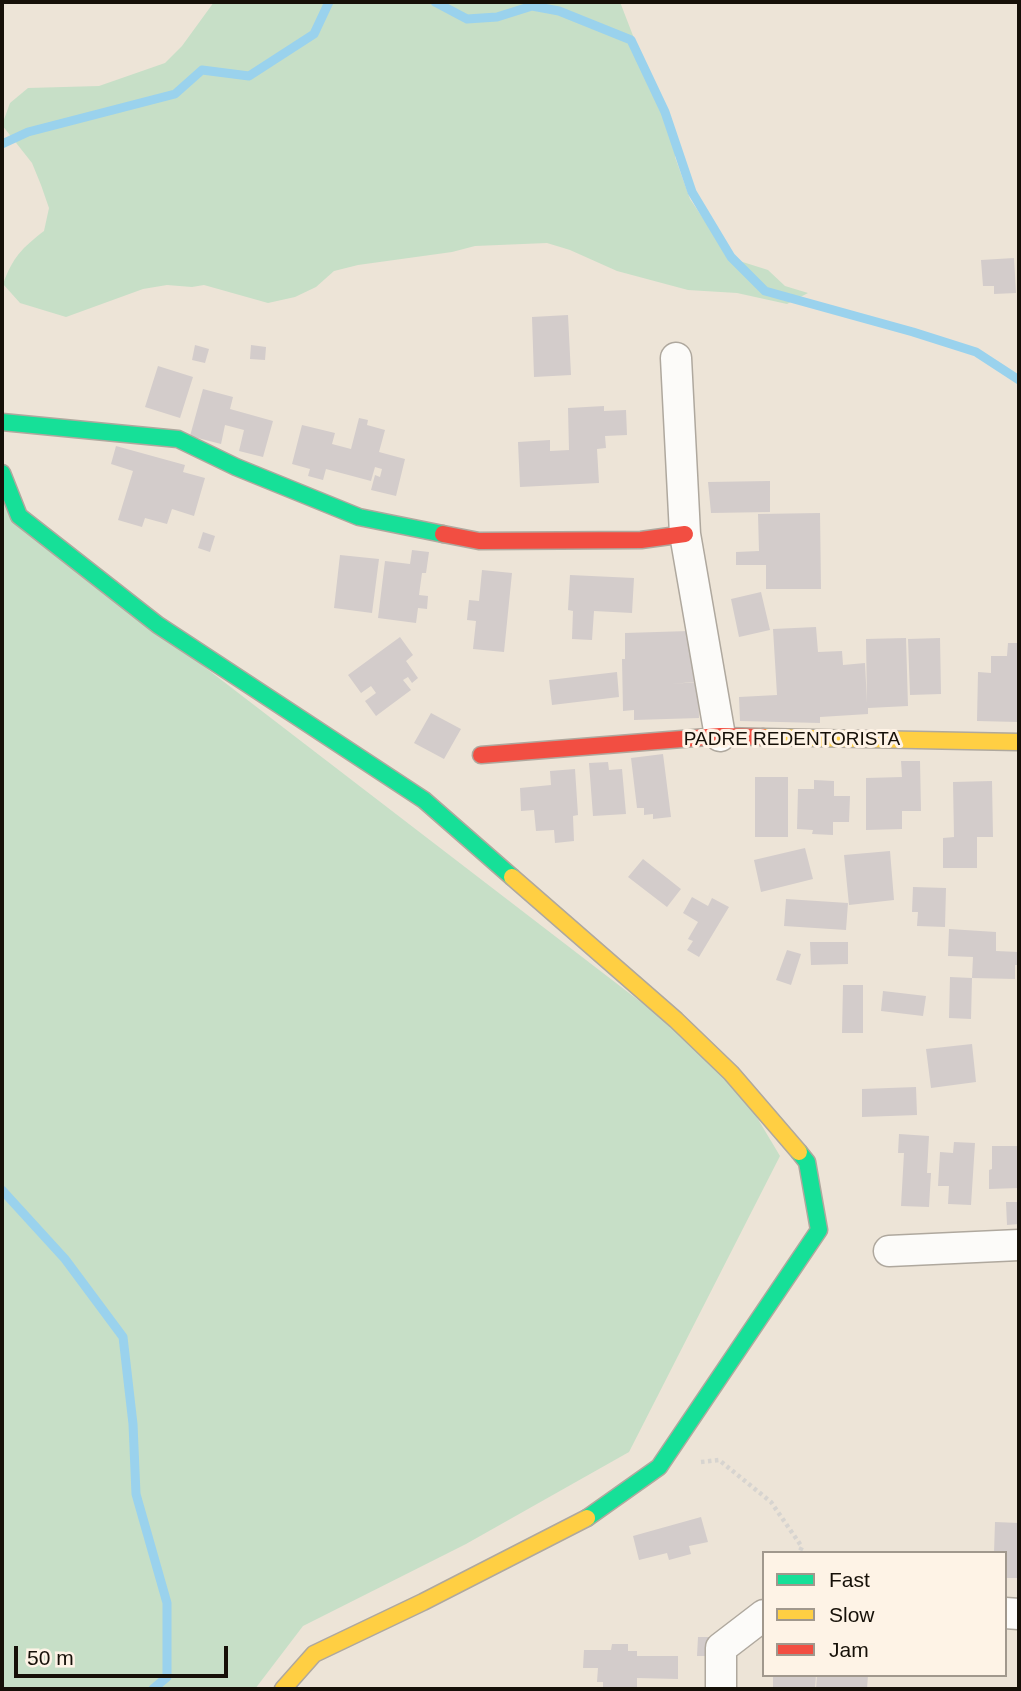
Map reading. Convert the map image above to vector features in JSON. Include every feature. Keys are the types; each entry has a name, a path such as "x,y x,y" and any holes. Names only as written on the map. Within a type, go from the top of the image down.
{"street":[{"path":"676,358 685,534 720,736"},
{"path":"2,422 178,439 236,467 359,517 479,541 641,540 685,534"},
{"path":"2,472 19,516 158,625 424,800 676,1020 731,1073 807,1162 819,1230 659,1467 585,1519 314,1654 283,1689"},
{"name":"PADRE REDENTORISTA","path":"481,755 720,736 1019,742"},
{"path":"889,1251 1019,1245"},
{"path":"721,1689 721,1648 762,1617"}],"path":[{"path":"659,1467 719,1460 771,1502 802,1547 800,1551"}],"green space":[{"path":"214,2 620,2 654,90 667,111 675,133 675,157 690,199 730,258 768,270 785,286 808,293 787,304 737,293 688,290 617,271 547,243 475,246 452,252 358,265 334,271 316,287 295,297 268,303 204,285 167,285 143,289 66,317 20,303 3,284 19,254 44,231 49,208 32,163 2,125 10,103 28,88 99,86 165,63 182,46"},
{"path":"2,494 73,566 728,1069 780,1156 629,1452 466,1544 303,1626 255,1689 2,1689"}],"building":[{"path":"1014,258 1016,293 994,294 994,286 983,286 981,260"},
{"path":"568,315 571,375 534,377 532,317"},
{"path":"195,345 209,349 205,363 192,360"},
{"path":"251,345 266,347 265,360 250,359"},
{"path":"158,366 193,377 180,418 145,407"},
{"path":"203,389 233,397 230,409 273,421 263,457 239,451 244,430 225,425 221,444 190,436"},
{"path":"604,406 604,411 626,410 627,435 605,436 606,448 597,449 599,483 520,487 518,442 550,440 550,451 569,450 568,408"},
{"path":"359,418 368,420 367,425 385,430 379,452 405,459 396,496 371,490 375,475 380,477 382,469 375,467 371,481 326,469 323,480 308,476 310,469 292,464 302,425 335,433 332,444 351,449"},
{"path":"116,446 185,465 183,472 205,478 194,516 172,509 167,524 145,518 142,527 118,520 133,471 111,464"},
{"path":"770,481 770,512 711,513 708,482"},
{"path":"820,513 821,589 766,589 766,565 736,565 736,552 759,551 758,514"},
{"path":"203,532 215,536 210,552 198,548"},
{"path":"412,550 429,552 419,595 428,596 427,609 418,608 416,623 378,618 385,561 410,564"},
{"path":"340,555 379,559 372,613 334,608"},
{"path":"482,570 512,573 504,652 473,649 476,621 467,620 469,600 479,601"},
{"path":"570,575 634,578 632,613 594,611 592,640 572,639 573,611 568,610"},
{"path":"761,592 770,630 739,637 731,599"},
{"path":"816,627 818,652 842,651 843,665 865,663 867,703 866,639 906,638 908,706 868,708 868,714 820,717 820,723 740,721 739,697 777,695 773,629"},
{"path":"689,631 694,682 671,684 698,682 699,718 634,720 634,710 623,711 622,659 625,659 625,633"},
{"path":"400,637 413,655 406,661 418,678 412,683 408,677 403,680 411,690 376,716 365,701 376,693 371,686 361,693 348,675"},
{"path":"940,638 941,694 910,695 908,639"},
{"path":"1008,643 1019,643 1019,722 977,721 978,672 991,673 991,656 1007,656"},
{"path":"617,672 619,697 552,705 549,680"},
{"path":"431,713 461,729 444,759 414,743"},
{"path":"663,754 671,817 653,819 653,814 644,815 644,808 637,808 631,758"},
{"path":"901,761 920,761 921,811 902,811 902,829 866,830 866,778 902,777"},
{"path":"608,762 609,770 622,769 626,814 593,816 589,763"},
{"path":"575,769 578,815 573,816 574,841 555,843 554,830 536,831 534,810 521,811 520,788 551,785 550,771"},
{"path":"755,777 788,777 788,837 755,837"},
{"path":"814,780 834,781 834,796 850,796 849,822 833,822 833,835 812,834 813,830 797,829 798,789 814,789"},
{"path":"992,781 993,837 977,837 977,868 943,868 943,838 954,837 953,782"},
{"path":"805,848 813,879 761,892 754,860"},
{"path":"890,851 894,900 849,905 844,855"},
{"path":"643,859 681,889 667,907 628,877"},
{"path":"913,887 946,888 945,927 917,926 918,912 912,912"},
{"path":"692,897 708,906 712,898 729,907 699,957 687,950 693,941 688,939 698,922 683,913"},
{"path":"786,899 848,903 846,930 784,926"},
{"path":"949,929 996,932 996,951 1019,952 1015,979 972,978 973,957 948,956"},
{"path":"810,942 848,942 848,964 811,965"},
{"path":"787,950 801,954 791,985 776,980"},
{"path":"950,977 972,978 971,1019 949,1018"},
{"path":"843,985 863,985 863,1033 842,1033"},
{"path":"883,991 926,996 923,1016 881,1011"},
{"path":"972,1044 976,1082 931,1088 926,1049"},
{"path":"916,1087 917,1115 862,1117 862,1089"},
{"path":"899,1134 929,1136 929,1207 901,1206 904,1153 898,1153"},
{"path":"954,1142 975,1143 971,1205 948,1204 949,1186 938,1186 940,1152 953,1153"},
{"path":"992,1146 1019,1146 1019,1188 989,1189"},
{"path":"1006,1202 1019,1202 1019,1224 1007,1225"},
{"path":"701,1517 708,1542 689,1546 691,1554 669,1560 667,1553 639,1560 633,1536"},
{"path":"995,1522 1019,1523 1019,1578 1007,1578 1007,1551 994,1551"},
{"path":"698,1637 718,1637 717,1656 697,1656"},
{"path":"612,1644 628,1644 628,1651 637,1651 637,1656 678,1656 678,1679 637,1678 637,1689 603,1689 603,1682 597,1682 598,1668 583,1668 584,1650 611,1650"},
{"path":"773,1677 816,1677 815,1689 773,1689"},
{"path":"817,1677 868,1677 867,1689 816,1689"}],"waterway":[{"path":"2,144 28,132 175,94 202,70 249,76 314,34 329,2"},
{"path":"435,2 467,19 497,17 532,6 559,11 631,40 665,112 692,192 731,257 765,291 976,352 1019,380"},
{"path":"2,1190 65,1259 123,1337 133,1424 136,1494 167,1603 167,1677 153,1689"}],"traffic: fast":[{"path":"2,422 178,439 236,467 359,517 443,534"},
{"path":"2,473 19,516 158,625 424,800 512,877"},
{"path":"587,1518 659,1467 819,1230 807,1162 799,1152"}],"traffic: slow":[{"path":"763,737 1019,742"},
{"path":"512,877 676,1020 731,1073 799,1152"},
{"path":"283,1689 314,1654 587,1518"}],"traffic: jam":[{"path":"443,534 479,541 641,540 685,534"},
{"path":"481,755 720,736 763,737"}]}
